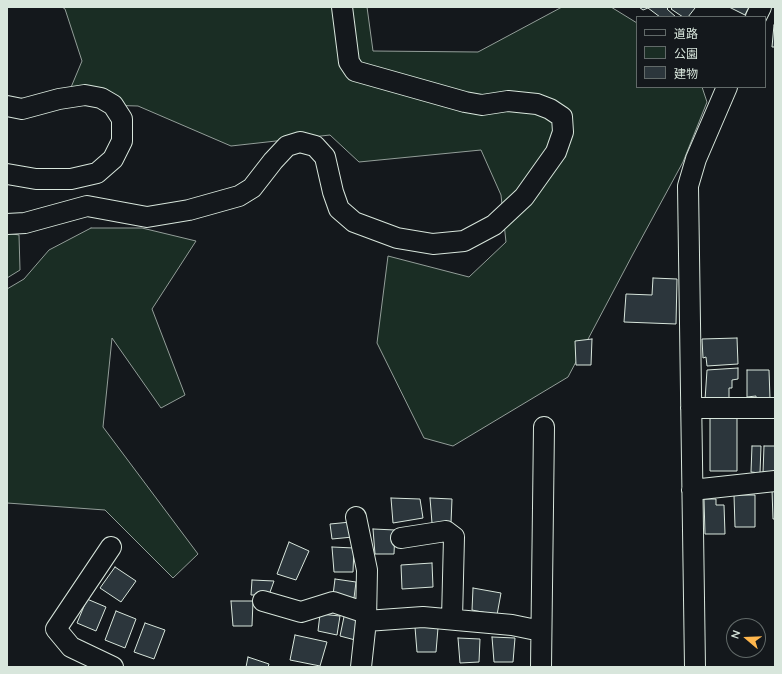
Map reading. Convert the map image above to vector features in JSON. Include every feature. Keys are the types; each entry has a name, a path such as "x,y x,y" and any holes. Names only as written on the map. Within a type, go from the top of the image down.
{"street":[{"path":"7,224 25,224 87,206 147,217 189,210 239,196 252,188 286,146 300,142 315,146 325,157 332,192 339,209 354,222 397,238 433,244 464,240 494,225 524,197 556,152 563,132 562,117 550,109 537,104 508,101 482,105 465,102 355,71 349,62 342,7"},
{"path":"756,16 761,7"},
{"path":"695,667 688,186 696,159 727,88"},
{"path":"7,106 22,110 59,99 85,95 101,98 114,105 122,118 122,141 113,160 97,173 71,179 36,179 7,174"},
{"path":"691,408 775,408"},
{"path":"541,667 544,428"},
{"path":"692,490 775,481"},
{"path":"356,517 367,570 366,617 361,667"},
{"path":"401,538 446,532 454,537 452,619"},
{"path":"111,547 56,629 71,648 113,667"},
{"path":"263,601 301,612 332,602 366,617 423,616 512,625 541,631"}],"green space":[{"path":"62,7 367,7 373,51 478,52 562,7 611,7 636,22 636,88 702,88 707,102 683,162 568,377 453,446 424,438 377,343 388,256 469,277 506,242 501,195 481,150 359,162 330,135 231,146 138,106 64,104 82,61 65,9"},
{"path":"91,228 142,228 196,241 152,309 185,395 161,408 112,338 103,427 198,554 173,578 105,510 7,503 7,289 24,279 49,250"},
{"path":"7,233 19,235 20,270 7,278"}],"building":[{"path":"639,7 669,7 667,9 675,16 659,16 648,8 643,10"},
{"path":"673,7 695,8 689,16 682,16 671,9"},
{"path":"729,7 749,7 745,15"},
{"path":"774,25 775,47 772,47"},
{"path":"653,278 677,279 676,324 624,322 626,294 652,295"},
{"path":"737,338 738,364 707,366 706,357 703,358 702,339"},
{"path":"592,339 591,365 576,365 575,341"},
{"path":"738,368 738,379 732,380 732,388 729,388 729,399 705,400 707,370"},
{"path":"747,370 769,370 770,399 756,399 756,396 747,397"},
{"path":"710,418 737,418 737,471 710,471"},
{"path":"752,446 761,446 760,473 751,472"},
{"path":"764,446 775,446 775,473 763,473"},
{"path":"772,490 775,490 775,519 773,519"},
{"path":"734,495 755,495 755,527 735,527"},
{"path":"391,498 420,499 423,518 393,523"},
{"path":"430,498 452,499 451,523 432,523"},
{"path":"704,499 716,499 716,505 724,505 725,534 705,534"},
{"path":"351,522 353,537 332,539 330,524"},
{"path":"373,529 395,530 394,554 375,554"},
{"path":"289,542 309,551 296,580 277,574"},
{"path":"332,547 354,548 353,572 334,572"},
{"path":"432,563 433,587 402,589 401,565"},
{"path":"115,567 136,581 121,602 100,588"},
{"path":"335,579 356,582 354,598 333,595"},
{"path":"252,580 274,581 269,595 251,595"},
{"path":"473,588 501,593 497,615 472,610"},
{"path":"87,599 106,607 96,631 77,623"},
{"path":"231,601 253,601 252,626 233,626"},
{"path":"116,611 136,619 125,648 105,640"},
{"path":"345,612 367,618 359,641 340,636"},
{"path":"320,614 340,616 337,635 318,631"},
{"path":"145,623 165,630 154,659 134,652"},
{"path":"415,627 438,628 436,652 417,652"},
{"path":"295,635 327,642 320,666 290,660"},
{"path":"492,637 515,638 513,662 494,662"},
{"path":"458,638 480,639 479,662 460,663"},
{"path":"248,657 269,664 268,667 246,667"}]}
